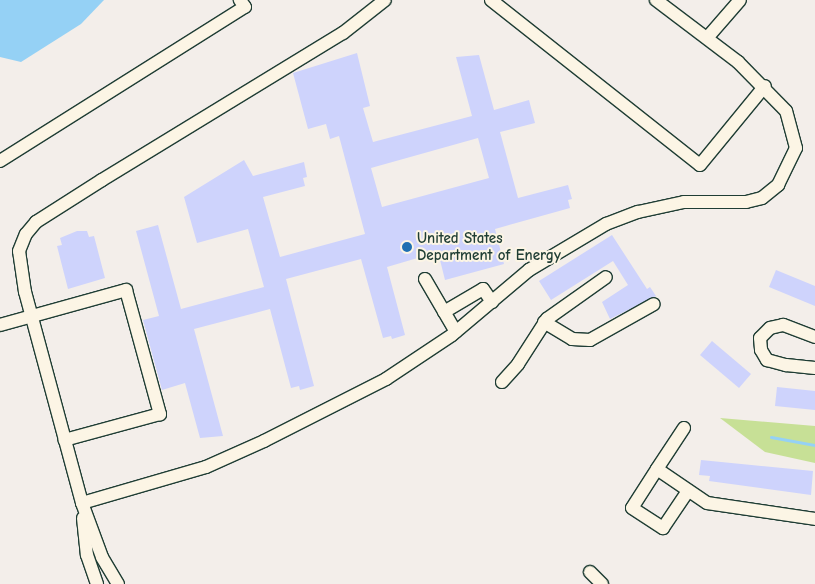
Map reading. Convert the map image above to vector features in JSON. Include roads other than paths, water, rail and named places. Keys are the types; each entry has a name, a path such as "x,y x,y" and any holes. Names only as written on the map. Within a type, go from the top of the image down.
{"street":[{"path":"0,162 245,7 240,0"},
{"path":"118,584 102,556 82,503 20,272 19,250 36,222 343,33 385,0"},
{"path":"491,0 700,165 765,86"},
{"path":"82,503 206,467 249,448 386,378 456,332 529,270 606,224 638,212 684,202 746,202 762,198 778,185 796,148 786,111 765,86 707,38 656,0"},
{"path":"707,38 740,0"},
{"path":"502,382 518,364 544,322 563,304 606,277"},
{"path":"425,279 456,332"},
{"path":"444,312 483,289 492,302"},
{"path":"0,325 126,290 160,414 64,440"},
{"path":"544,322 572,339 590,340 654,304"},
{"path":"815,337 783,325 770,328 760,338 761,350 767,360 786,365 815,368"},
{"path":"684,428 632,508 662,528 688,490"},
{"path":"657,470 707,503 815,520"},
{"path":"82,503 85,541 97,584"},
{"path":"590,572 602,584"}],"water":[{"path":"0,0 104,0 81,24 21,62 0,57"}],"waterway":[{"path":"771,437 815,445"}],"place":[{"name":"United States Department of Energy","path":"407,247"}]}
